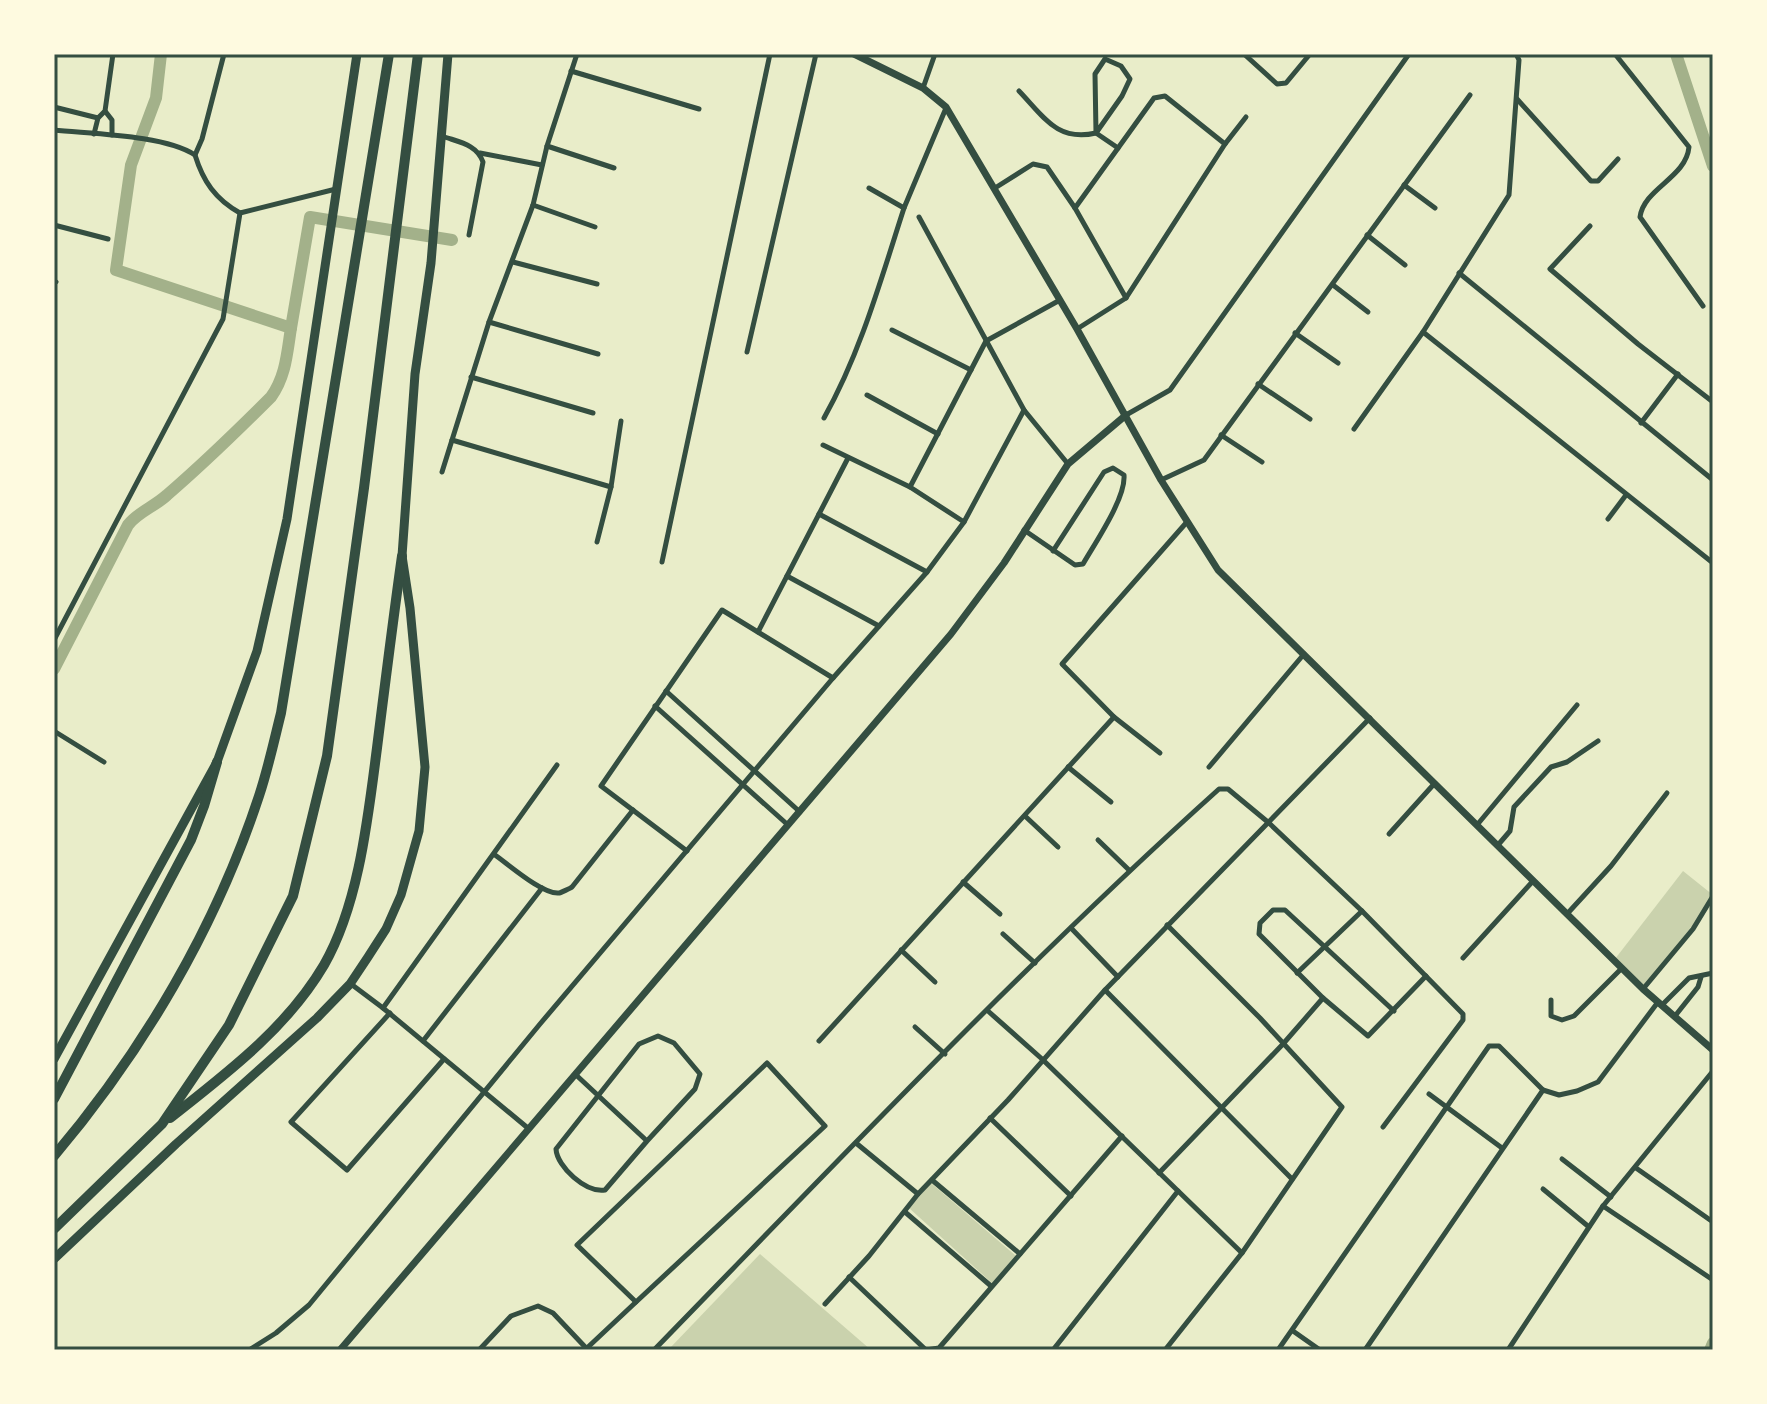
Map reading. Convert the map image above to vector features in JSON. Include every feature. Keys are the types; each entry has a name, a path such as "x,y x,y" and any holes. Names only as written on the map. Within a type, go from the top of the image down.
{"highway":[{"path":"54,1156 117,1075 182,972 225,884 259,796 281,713 389,54"},
{"path":"162,1124 229,1025 293,896 327,756 418,54"},
{"path":"54,1229 162,1124 222,1077 275,1029 301,999 325,963 357,876 402,556"},
{"path":"54,1099 191,840 217,762"}],"main road":[{"path":"54,1059 217,762 253,664 272,594 287,519 357,54"},
{"path":"54,1259 317,1018 350,984 386,929 401,895 411,864 424,800 424,734 402,556 415,374 434,231 448,54"}],"street":[{"path":"94,134 98,118 105,111 113,54"},
{"path":"195,155 224,54"},
{"path":"442,472 489,322 533,205 547,146 577,54"},
{"path":"662,562 770,54"},
{"path":"747,352 816,54"},
{"path":"854,54 923,88 946,107 1077,329 1186,523 1218,570 1643,989 1713,1050"},
{"path":"923,88 935,54"},
{"path":"1244,54 1277,84 1286,83 1310,54"},
{"path":"340,1350 951,634 1004,563 1068,464 1126,415 1170,390 1409,54"},
{"path":"1354,429 1423,332 1509,195 1519,60 1516,54"},
{"path":"1615,54 1689,147 1688,156 1679,170 1641,208 1640,217 1703,306"},
{"path":"1019,91 1054,128 1079,137 1096,133 1130,79 1121,66 1105,59 1095,74 1096,133"},
{"path":"571,71 699,109"},
{"path":"1075,208 1159,95 1165,96 1225,144"},
{"path":"1161,480 1204,460 1470,95"},
{"path":"1517,99 1591,181 1598,181 1618,159"},
{"path":"54,107 98,118"},
{"path":"824,418 859,346 904,208 946,107"},
{"path":"105,111 112,120 112,135"},
{"path":"1077,329 1126,298 1225,144 1246,117"},
{"path":"54,130 112,135 184,147 195,155 209,187 224,204 240,213 336,189"},
{"path":"1096,133 1118,148"},
{"path":"441,136 480,153 542,165"},
{"path":"547,146 614,168"},
{"path":"469,235 481,177 483,162 480,153"},
{"path":"995,188 1033,164 1047,167 1075,208 1126,298"},
{"path":"1404,185 1435,208"},
{"path":"869,188 904,208"},
{"path":"533,205 595,227"},
{"path":"54,640 223,319 240,213"},
{"path":"919,217 1024,410 1068,464"},
{"path":"54,225 108,239"},
{"path":"1590,226 1550,269 1678,374 1711,397"},
{"path":"1367,235 1405,265"},
{"path":"513,262 597,284"},
{"path":"1459,273 1713,480"},
{"path":"1333,285 1368,312"},
{"path":"910,487 986,341 1060,300"},
{"path":"489,322 598,354"},
{"path":"892,330 971,370"},
{"path":"1423,332 1713,563"},
{"path":"1295,333 1338,363"},
{"path":"1641,423 1678,374"},
{"path":"471,377 593,413"},
{"path":"1258,384 1310,419"},
{"path":"867,395 938,434"},
{"path":"249,1350 276,1333 309,1305 687,851 927,572 964,522 1024,410"},
{"path":"597,542 611,487 621,421"},
{"path":"1221,435 1262,462"},
{"path":"452,440 611,487"},
{"path":"823,445 910,487 964,522"},
{"path":"758,632 848,458"},
{"path":"1024,530 1053,551 1075,565 1083,564 1118,498 1124,475 1113,468 1104,472 1053,551"},
{"path":"1608,519 1626,495"},
{"path":"819,514 927,572"},
{"path":"1160,753 1114,717 1063,668 1063,662 1186,523"},
{"path":"787,576 879,626"},
{"path":"687,851 601,786 722,610 833,678"},
{"path":"1209,767 1305,653"},
{"path":"666,691 800,812"},
{"path":"1476,825 1577,705"},
{"path":"655,706 788,825"},
{"path":"819,1041 1114,717"},
{"path":"825,1304 918,1194 1105,990 1370,718"},
{"path":"54,731 104,762"},
{"path":"1497,846 1510,831 1514,807 1551,767 1567,762 1598,741"},
{"path":"383,1008 557,765"},
{"path":"1068,767 1111,802"},
{"path":"1389,834 1434,784"},
{"path":"654,1350 1035,963 1129,870 1219,789 1228,789 1269,823 1461,1010 1463,1020 1383,1127"},
{"path":"1567,914 1611,866 1667,793"},
{"path":"495,855 542,888 559,893 572,887 633,810"},
{"path":"1025,816 1058,847"},
{"path":"1098,840 1129,870"},
{"path":"1463,958 1533,881"},
{"path":"963,882 1000,914"},
{"path":"423,1041 542,888"},
{"path":"1643,989 1693,929 1713,896"},
{"path":"1394,1011 1285,910 1273,910 1260,923 1259,934 1365,1036 1371,1035 1394,1011 1426,976"},
{"path":"1297,973 1362,911"},
{"path":"1165,1350 1242,1253 1342,1107 1167,925"},
{"path":"1071,928 1118,977"},
{"path":"1003,934 1035,963"},
{"path":"901,950 935,982"},
{"path":"1551,1000 1551,1016 1562,1020 1574,1016 1622,968"},
{"path":"1278,1350 1489,1046 1499,1046 1543,1090 1559,1095 1577,1091 1598,1082 1660,1003 1689,978 1713,973"},
{"path":"1675,1016 1698,987 1701,977"},
{"path":"350,984 390,1013 529,1129"},
{"path":"1105,990 1292,1179"},
{"path":"1159,1173 1323,998"},
{"path":"988,1011 1042,1059 1242,1253"},
{"path":"390,1013 291,1122 347,1170 444,1059"},
{"path":"915,1027 945,1054"},
{"path":"658,1036 674,1043 700,1074 695,1089 605,1190 591,1189 560,1165 556,1149 599,1097 639,1044 658,1036"},
{"path":"479,1350 511,1316 538,1306 553,1313 588,1349 825,1126 767,1063 577,1245 636,1302"},
{"path":"1508,1350 1603,1206 1713,1071"},
{"path":"575,1074 647,1141"},
{"path":"1365,1350 1543,1090"},
{"path":"1429,1094 1503,1148"},
{"path":"990,1118 1071,1196"},
{"path":"849,1277 926,1350 939,1348 1122,1136"},
{"path":"856,1143 918,1194"},
{"path":"1562,1159 1611,1197"},
{"path":"1636,1168 1713,1222"},
{"path":"932,1180 1020,1254"},
{"path":"1543,1189 1589,1227"},
{"path":"1053,1350 1178,1191"},
{"path":"1603,1206 1713,1280"},
{"path":"905,1212 991,1286"},
{"path":"1293,1331 1320,1350"}],"green space":[{"path":"1683,871 1713,895 1713,901 1643,989 1615,959"},
{"path":"931,1183 1016,1256 992,1283 909,1208"},
{"path":"760,1254 871,1350 670,1348"}],"waterway":[{"path":"54,669 128,525 180,483 271,397 280,381 287,355 291,328 116,270 131,165 156,98 161,54"},
{"path":"1676,54 1713,166"},
{"path":"291,328 310,217 452,240"},
{"path":"1710,1350 1713,1343"}]}
